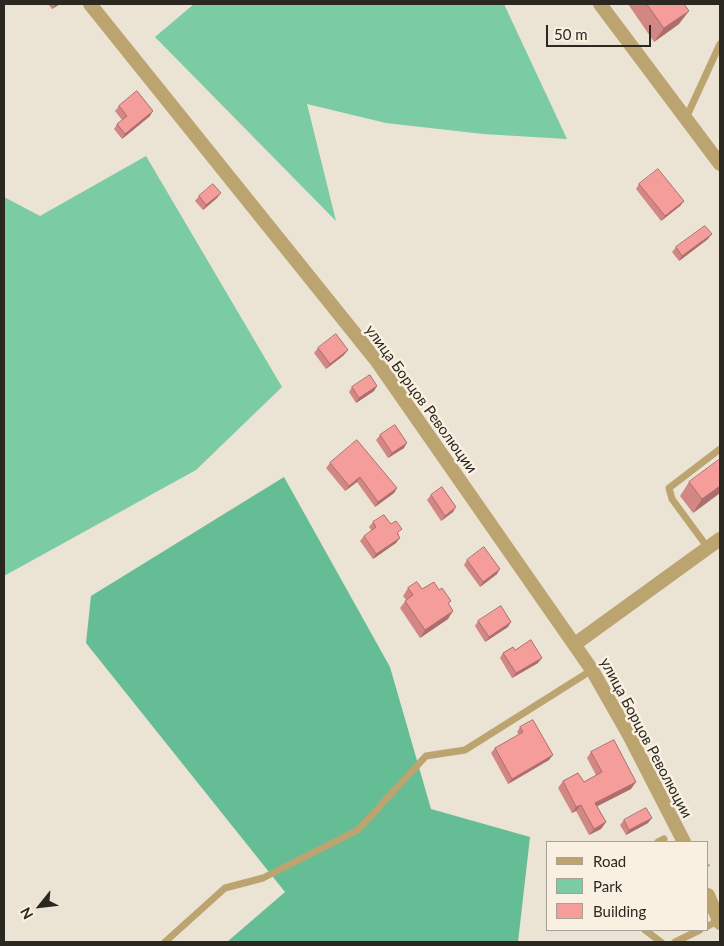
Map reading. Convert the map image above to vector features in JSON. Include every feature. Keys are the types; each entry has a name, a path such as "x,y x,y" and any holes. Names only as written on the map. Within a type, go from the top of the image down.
{"street":[{"name":"улица Борцов Революции","path":"90,4 376,360 592,670 633,743 683,841"},
{"path":"600,4 720,164"},
{"path":"575,644 720,539"},
{"path":"709,898 716,923"}],"lane":[{"path":"686,118 720,44"},
{"path":"708,548 672,500 669,488 720,449"},
{"path":"165,942 225,888 263,878 358,830 426,756 465,750 584,677 592,670"},
{"path":"646,931 661,942"},
{"path":"675,942 698,931"}],"green space":[{"path":"194,4 504,4 567,139 483,134 386,123 307,104 336,221 155,37"},
{"path":"146,156 282,387 196,470 4,576 4,197 40,216"},
{"path":"284,477 390,667 431,809 530,837 518,942 227,942 285,892 86,643 91,596"}],"building":[{"path":"647,4 684,4 689,11 664,28"},
{"path":"137,91 153,111 125,134 117,124 127,116 119,106"},
{"path":"658,169 684,201 665,216 639,184"},
{"path":"213,184 221,193 206,205 199,196"},
{"path":"705,226 712,234 682,256 676,247"},
{"path":"336,334 348,350 330,364 318,348"},
{"path":"370,375 377,386 359,398 352,387"},
{"path":"395,425 407,443 392,453 380,435"},
{"path":"357,440 397,488 378,502 360,477 349,486 330,463"},
{"path":"720,459 720,486 702,499 689,482"},
{"path":"442,487 456,507 445,516 431,495"},
{"path":"384,515 391,524 396,521 402,529 397,533 400,538 376,554 364,536 376,527 373,522"},
{"path":"484,547 500,569 483,582 467,560"},
{"path":"417,582 422,589 434,582 439,590 442,588 451,601 448,603 453,611 425,630 405,601 413,595 408,588"},
{"path":"501,606 511,622 489,637 478,621"},
{"path":"531,640 542,658 516,673 503,653 513,647 515,650"},
{"path":"533,720 553,755 512,779 495,748 523,732 520,727"},
{"path":"614,740 636,782 595,803 606,822 594,829 581,805 576,807 563,781 578,773 584,782 602,772 591,752"},
{"path":"646,808 652,818 629,830 624,820"}]}
